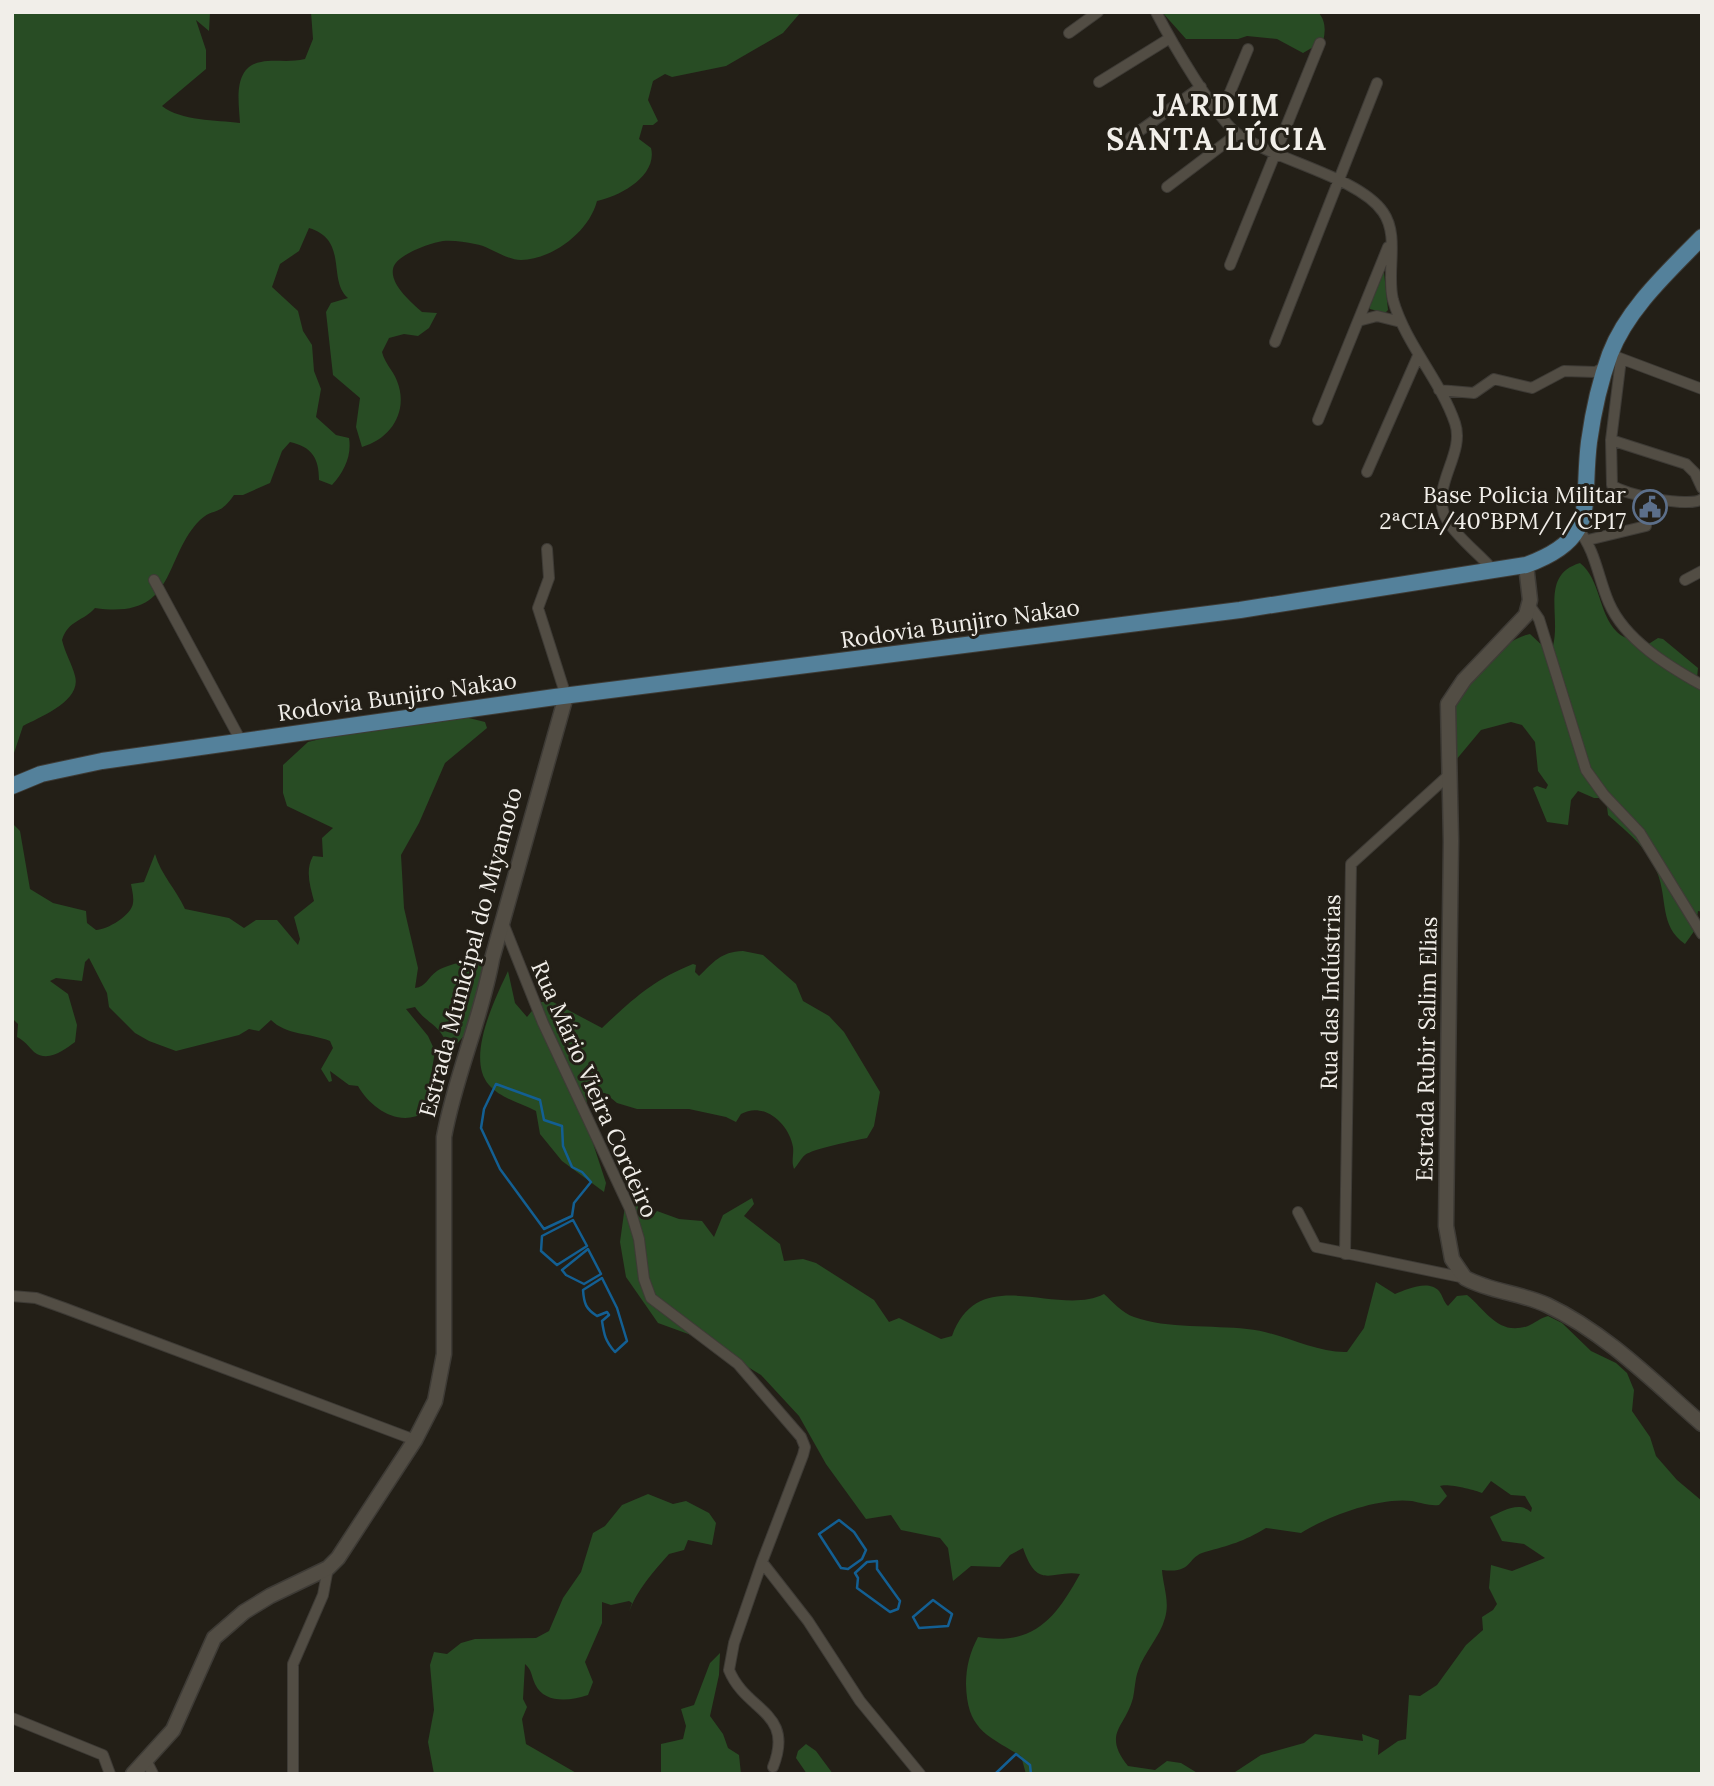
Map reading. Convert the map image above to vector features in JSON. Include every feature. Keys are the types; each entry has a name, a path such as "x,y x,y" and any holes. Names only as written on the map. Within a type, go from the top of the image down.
{"main road":[{"path":"1583,535 1589,443 1613,359 1658,282 1702,237"},
{"name":"Rodovia Bunjiro Nakao","path":"12,786 68,767 241,741 566,696 1240,610 1526,565 1553,555 1583,535"}],"street":[{"path":"1069,33 1098,12"},
{"path":"1156,12 1202,87 1237,134 1339,182 1376,204 1387,220 1391,240 1390,276 1401,322 1455,424 1457,435 1440,499 1442,509 1455,531 1493,570"},
{"path":"1099,82 1170,38"},
{"path":"1230,265 1320,43"},
{"path":"1221,114 1248,49"},
{"path":"1275,342 1377,83"},
{"path":"1131,137 1202,87"},
{"path":"1167,187 1237,134"},
{"path":"1318,420 1391,240"},
{"path":"1358,321 1377,316 1401,322"},
{"path":"1367,472 1418,356"},
{"path":"1613,359 1702,389"},
{"path":"1439,390 1474,393 1494,379 1532,388 1564,371 1596,372 1613,359"},
{"path":"1613,359 1610,478 1617,489 1680,502 1696,503 1702,499"},
{"path":"1611,440 1686,464 1695,472 1702,488"},
{"path":"1646,526 1583,535 1610,606 1620,624 1655,654 1701,683"},
{"path":"547,549 549,578 538,608 566,696"},
{"path":"1526,565 1530,606 1539,620 1586,770 1604,795 1640,833 1702,934"},
{"path":"1685,580 1702,571"},
{"path":"154,580 241,741"},
{"name":"Estrada Rubir Salim Elias","path":"1465,1278 1452,1259 1446,1226 1450,774 1448,704 1451,697 1526,615 1530,606"},
{"name":"Estrada Municipal do Miyamoto","path":"133,1774 150,1768 173,1730 214,1638 244,1612 270,1596 328,1568 346,1547 415,1440 435,1401 444,1354 444,1137 485,1000 503,923 566,696"},
{"name":"Rua das Indústrias","path":"1345,1254 1351,864 1450,774"},
{"name":"Rua Mário Vieira Cordeiro","path":"503,923 543,1023 630,1209 639,1238 644,1279 651,1297 738,1364 801,1437 805,1447 734,1643 729,1670 737,1684 762,1708 778,1730 780,1741 773,1767"},
{"path":"1298,1212 1316,1247 1465,1278 1546,1304 1568,1316 1651,1377 1702,1424"},
{"path":"12,1296 36,1298 64,1308 415,1440"},
{"path":"762,1562 808,1621 860,1701 920,1774"},
{"path":"293,1774 293,1664 323,1595 328,1568"},
{"path":"12,1718 103,1755 110,1774"}],"green space":[{"path":"12,12 210,12 209,31 196,20 206,50 206,69 162,106 179,115 240,123 239,87 245,71 261,62 305,59 313,39 311,12 801,12 783,33 726,66 672,77 665,74 653,81 648,100 658,121 653,125 643,125 639,139 651,148 649,168 626,190 597,201 593,212 578,233 557,249 545,255 521,260 509,258 481,245 443,241 422,247 400,259 393,269 398,287 422,312 437,313 429,328 418,336 404,334 389,338 382,352 400,392 399,413 389,431 362,447 356,427 360,398 333,375 326,312 331,303 348,298 339,281 329,241 309,228 299,251 280,264 272,287 298,311 303,331 312,345 314,371 321,389 316,417 336,435 349,438 348,457 340,475 332,485 319,480 318,465 313,455 304,447 290,442 282,451 270,483 243,495 234,495 220,509 200,520 188,535 164,583 155,595 141,605 122,609 95,608 68,628 62,640 75,676 72,693 58,707 23,726 12,759"},
{"path":"1162,12 1318,12 1324,22 1324,37 1320,53 1315,46 1303,53 1277,39 1247,36 1238,39 1186,39"},
{"path":"1381,271 1384,272 1388,310 1385,313 1370,309 1369,304"},
{"path":"1580,563 1592,578 1606,616 1620,635 1647,645 1658,638 1663,639 1698,668 1697,678 1702,683 1702,912 1698,911 1695,930 1685,944 1671,929 1653,863 1636,840 1608,815 1606,798 1594,798 1578,791 1571,800 1568,825 1547,822 1533,788 1537,786 1546,789 1548,785 1538,771 1535,742 1522,725 1511,722 1481,730 1456,760 1453,715 1460,691 1487,660 1520,637 1530,634 1545,648 1553,646 1556,586 1568,569"},
{"path":"461,716 485,722 487,728 445,763 419,823 401,855 404,908 418,968 415,988 424,984 437,971 457,963 477,959 484,967 468,1031 448,1054 447,1045 440,1032 415,1007 406,1009 428,1036 435,1051 425,1112 406,1118 396,1117 378,1109 358,1086 349,1085 330,1071 332,1081 329,1082 321,1069 333,1048 330,1041 291,1031 271,1020 259,1031 249,1029 239,1035 176,1051 149,1041 135,1033 109,1007 107,993 89,958 85,962 82,981 56,978 50,981 68,994 77,1025 75,1042 56,1054 45,1056 34,1052 17,1037 18,1024 12,1018 12,823 20,831 30,889 53,903 86,911 87,923 96,930 112,925 132,908 131,884 144,882 155,854 185,909 229,918 244,928 256,920 277,920 298,945 300,939 294,917 314,901 309,867 313,856 323,857 322,838 333,828 287,806 283,793 283,765 308,742 369,727"},
{"path":"743,951 763,955 796,984 803,1001 829,1016 844,1032 880,1092 874,1126 867,1138 809,1153 794,1169 791,1138 781,1123 766,1112 749,1111 741,1114 736,1122 726,1117 689,1109 637,1109 617,1103 605,1093 586,1092 589,1131 606,1183 604,1192 562,1161 540,1134 536,1111 499,1093 489,1085 482,1073 481,1044 485,1028 508,971 515,1003 527,1017 539,1002 553,1002 602,1028 634,999 666,977 693,964 696,965 695,972 699,976 723,956"},
{"path":"627,1191 640,1209 641,1219 652,1217 657,1211 679,1219 702,1221 714,1237 723,1215 752,1198 754,1204 744,1216 780,1244 784,1261 803,1259 816,1263 874,1300 889,1322 899,1318 941,1339 952,1336 964,1314 981,1301 1000,1296 1085,1300 1104,1294 1126,1313 1147,1321 1260,1331 1322,1349 1347,1352 1364,1328 1376,1282 1395,1294 1417,1286 1429,1286 1439,1291 1448,1306 1457,1296 1467,1295 1494,1320 1509,1328 1528,1326 1548,1316 1562,1323 1591,1351 1616,1363 1627,1373 1634,1390 1632,1411 1650,1437 1656,1456 1677,1480 1702,1501 1702,1774 1232,1774 1261,1755 1304,1743 1315,1734 1363,1741 1362,1734 1379,1740 1378,1755 1398,1741 1406,1739 1409,1695 1420,1696 1437,1685 1466,1645 1483,1630 1482,1617 1497,1604 1489,1588 1491,1565 1512,1571 1545,1558 1524,1544 1502,1541 1490,1517 1511,1508 1521,1507 1531,1512 1532,1508 1525,1496 1511,1495 1491,1481 1482,1493 1455,1486 1440,1486 1447,1496 1439,1505 1412,1501 1385,1502 1339,1514 1301,1533 1266,1528 1243,1540 1199,1554 1180,1570 1162,1570 1167,1600 1165,1618 1138,1671 1133,1698 1116,1738 1117,1746 1128,1766 1155,1770 1167,1761 1181,1763 1199,1774 1026,1774 1021,1756 988,1736 970,1711 966,1678 969,1660 978,1637 1014,1637 1041,1626 1061,1604 1080,1574 1040,1574 1034,1570 1023,1548 1010,1555 1000,1567 971,1566 953,1581 948,1548 940,1538 901,1530 891,1515 866,1519 826,1464 799,1416 761,1375 702,1339 658,1323 626,1277 620,1242"},
{"path":"648,1494 673,1504 686,1501 709,1513 716,1523 712,1545 688,1540 684,1550 669,1554 641,1589 629,1612 632,1603 629,1601 611,1605 602,1602 602,1623 585,1662 593,1682 588,1695 573,1699 551,1698 539,1690 525,1664 523,1699 527,1707 522,1719 526,1744 578,1774 434,1774 428,1742 434,1710 430,1665 434,1652 447,1654 461,1643 475,1639 536,1638 549,1631 563,1598 581,1572 593,1533 605,1526 622,1505"},
{"path":"720,1653 719,1675 710,1716 723,1734 728,1748 739,1755 741,1774 661,1774 661,1744 683,1739 686,1726 681,1709 694,1705 710,1663"},
{"path":"806,1744 816,1751 833,1774 807,1774 796,1758 798,1751"}],"waterway":[{"path":"496,1084 540,1100 544,1120 562,1126 563,1146 572,1167 582,1172 591,1182 574,1203 572,1216 544,1229 500,1169 481,1128 484,1109 496,1084"},
{"path":"573,1220 587,1246 557,1265 541,1251 542,1236 573,1220"},
{"path":"588,1249 601,1274 584,1284 562,1270 588,1249"},
{"path":"602,1278 617,1308 627,1341 615,1352 604,1334 602,1321 609,1315 607,1312 597,1316 586,1306 584,1299 583,1290 602,1278"},
{"path":"839,1520 854,1532 866,1550 862,1559 848,1569 841,1568 819,1534 839,1520"},
{"path":"877,1561 877,1569 900,1601 898,1609 890,1612 857,1588 858,1578 855,1573 867,1562 877,1561"},
{"path":"933,1600 952,1614 948,1626 919,1628 913,1617 933,1600"},
{"path":"995,1774 1016,1754 1030,1765 1031,1774"}],"place":[{"name":"Base Policia Militar 2ªCIA/40°BPM/I/CP17","path":"1650,507"}],"district":[{"name":"JARDIM SANTA LÚCIA","path":"1217,122"}]}
